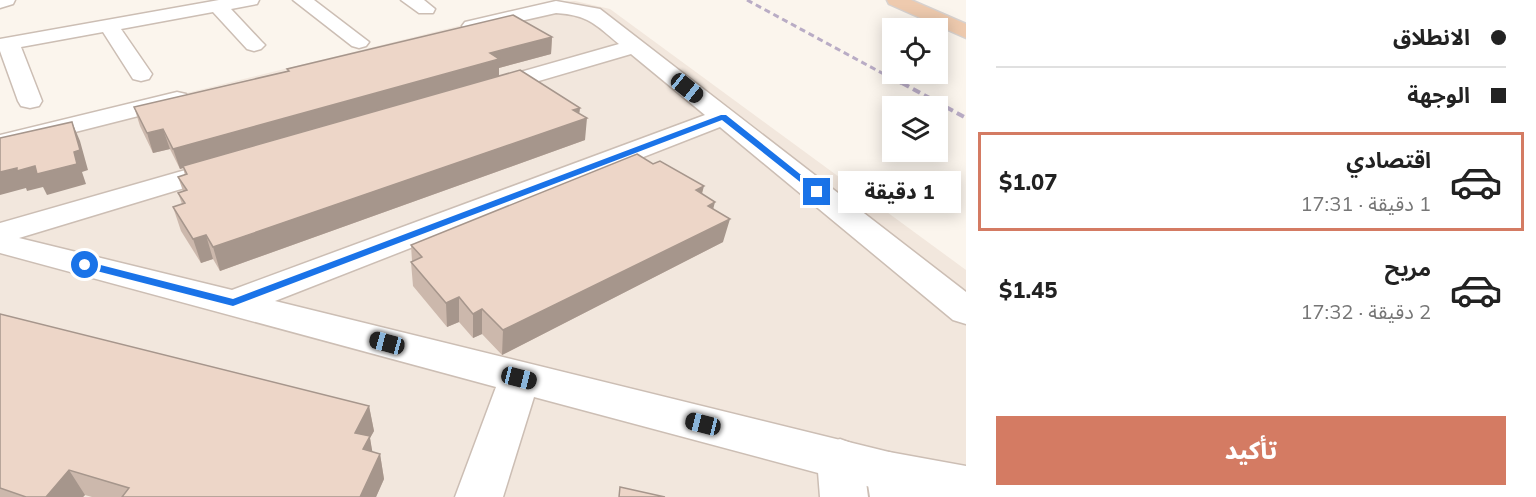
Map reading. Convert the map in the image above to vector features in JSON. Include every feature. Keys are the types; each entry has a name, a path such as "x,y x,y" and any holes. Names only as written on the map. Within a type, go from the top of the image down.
{"highway":[{"path":"896,0 966,32"},
{"path":"934,0 966,14"}],"street":[{"path":"0,2 6,0"},
{"path":"30,101 5,44 250,0"},
{"path":"303,0 362,49"},
{"path":"207,6 254,45"},
{"path":"451,32 543,9 569,8 593,13 966,311"},
{"path":"110,26 141,74"},
{"path":"464,96 634,46"},
{"path":"0,143 196,94"},
{"path":"233,303 723,117"},
{"path":"0,233 249,160"},
{"path":"0,243 519,378 842,478 892,484 966,487"},
{"path":"479,497 519,378"}],"shaded area":[{"path":"575,1 610,9 966,270 966,497 0,497 0,139 556,2"}],"building":[{"path":"513,15 552,37 490,53 499,59 173,149 163,129 147,133 134,107 289,71 287,69"},
{"path":"520,70 580,108 573,110 587,118 213,247 206,235 193,239 173,207 185,203 178,193 187,190 178,177 187,174 183,166"},
{"path":"72,122 80,150 74,152 77,164 37,174 35,166 17,171 17,168 0,172 0,138"},
{"path":"637,154 653,164 660,161 704,186 696,190 715,202 708,206 730,219 503,330 482,309 473,314 459,297 446,303 411,262 422,257 411,245"},
{"path":"0,314 369,406 355,433 370,436 363,449 380,454 360,497 122,497 129,488 69,470 46,497 26,497 0,488"},
{"path":"620,487 665,497 619,497"}],"railway":[{"path":"747,0 904,85"},
{"path":"904,84 966,118"}],"route":[{"path":"85,265 233,303 723,117 817,192"}]}
